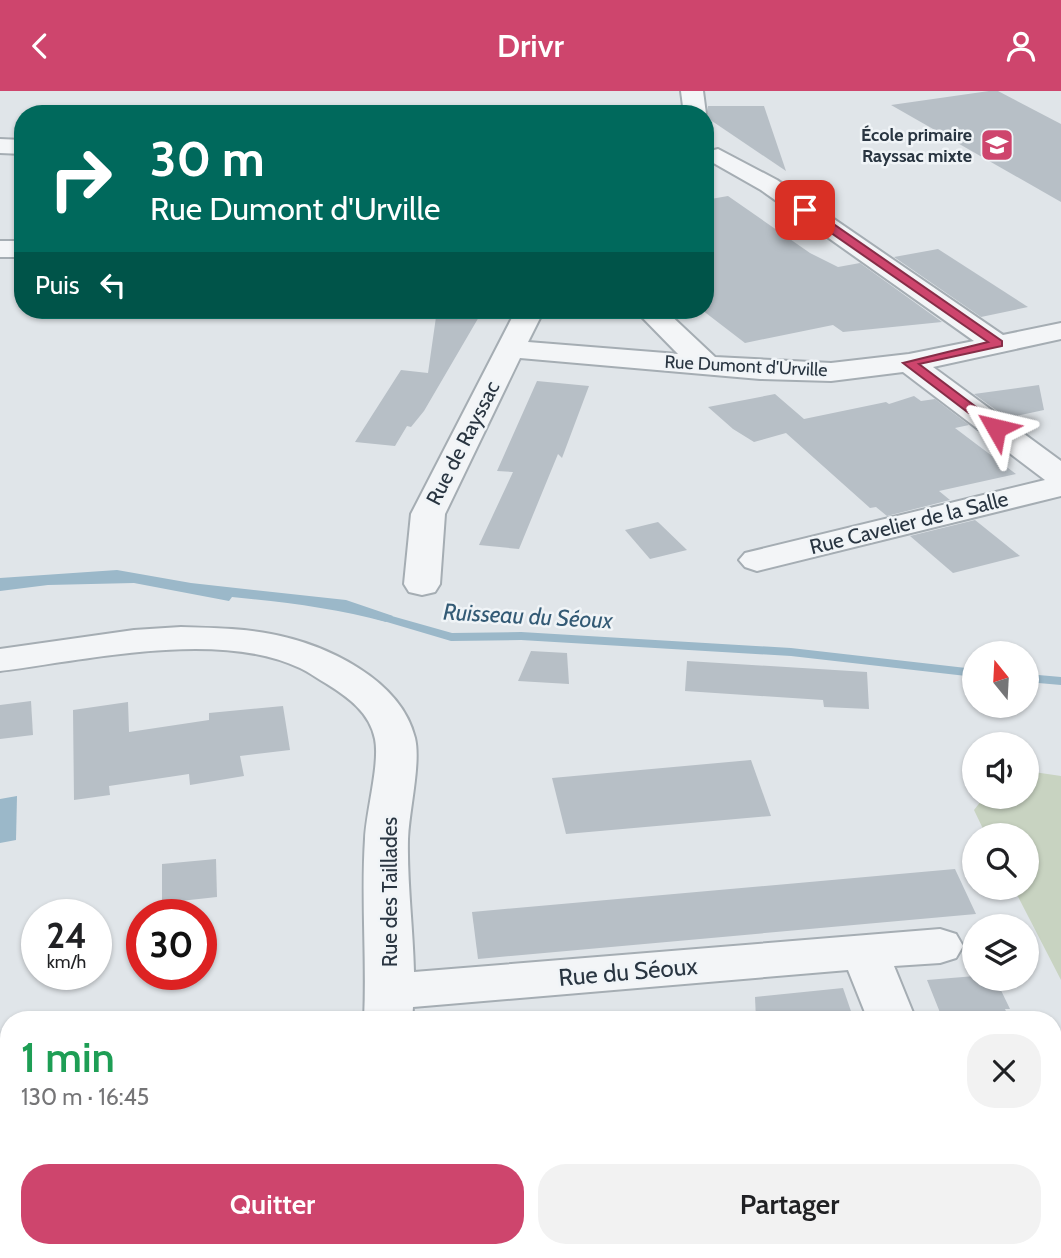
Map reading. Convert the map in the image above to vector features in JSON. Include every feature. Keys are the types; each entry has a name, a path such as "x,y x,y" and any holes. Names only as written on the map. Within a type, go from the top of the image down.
{"street":[{"path":"714,158 769,185 998,344"},
{"name":"Rue de Rayssac","path":"422,584 428,514 526,319"},
{"path":"658,319 706,365"},
{"name":"Rue Dumont d'Urville","path":"511,349 760,370 831,372 909,363 1061,331"},
{"path":"909,363 1061,476"},
{"name":"Rue Cavelier de la Salle","path":"757,560 1061,486"},
{"name":"Rue des Taillades","path":"0,660 166,639 229,638 265,643 308,655 341,674 378,703 396,740 386,849 390,1005"},
{"name":"Rue du Séoux","path":"390,1005 940,946"},
{"path":"865,953 888,1011"}],"green space":[{"path":"1039,773 1061,776 1061,980 1039,937 1039,914 1027,914 1020,900 1039,900 1039,823 980,823 974,810 1039,809"}],"water":[{"path":"117,570 191,583 346,600 393,616 386,622 310,606 232,597 229,601 134,583 48,585 0,591 0,578"},
{"path":"17,796 16,840 0,843 0,799"}],"building":[{"name":"École primaire Rayssac mixte","path":"998,91 1061,124 1061,202 891,105"},
{"path":"714,106 764,106 786,171 714,122"},
{"path":"728,196 810,253 838,267 860,263 942,322 843,332 833,325 745,343 714,319 714,198"},
{"path":"938,249 1028,307 981,317 894,257"},
{"path":"436,319 478,319 424,411 411,427 407,426 395,446 355,442 401,370 428,373"},
{"path":"537,381 589,386 562,458 558,454 519,549 479,545 513,472 497,471"},
{"path":"1039,385 1044,410 1007,418 974,394"},
{"path":"775,394 804,419 886,402 889,404 914,396 921,401 935,399 969,425 955,428 1016,474 939,491 950,500 887,516 876,507 870,508 786,433 754,442 733,429 708,407"},
{"path":"975,520 1020,556 953,573 910,536"},
{"path":"658,522 687,550 650,559 625,530"},
{"path":"531,651 567,653 569,684 518,681"},
{"path":"687,661 867,672 869,709 824,707 823,700 685,691"},
{"path":"31,701 33,735 0,739 0,705"},
{"path":"128,702 129,732 209,720 209,713 283,706 290,750 240,756 244,776 190,785 189,774 109,786 110,795 74,800 73,710"},
{"path":"751,760 771,816 566,834 552,778"},
{"path":"216,859 217,897 162,899 162,864"},
{"path":"955,869 962,884 962,900 969,900 976,914 478,959 472,912"},
{"path":"962,977 962,991 1001,991 1010,1009 1005,1009 1006,1011 939,1011 927,980"},
{"path":"843,988 851,1011 756,1011 755,997"}],"waterway":[{"name":"Ruisseau du Séoux","path":"374,615 451,637 521,636 791,652 962,672"},
{"name":"Ruisseau du Séoux","path":"1040,679 1061,681"}],"place":[{"name":"École primaire Rayssac mixte","path":"997,145"}],"route":[{"path":"805,210 998,344 909,363 996,428"}]}
